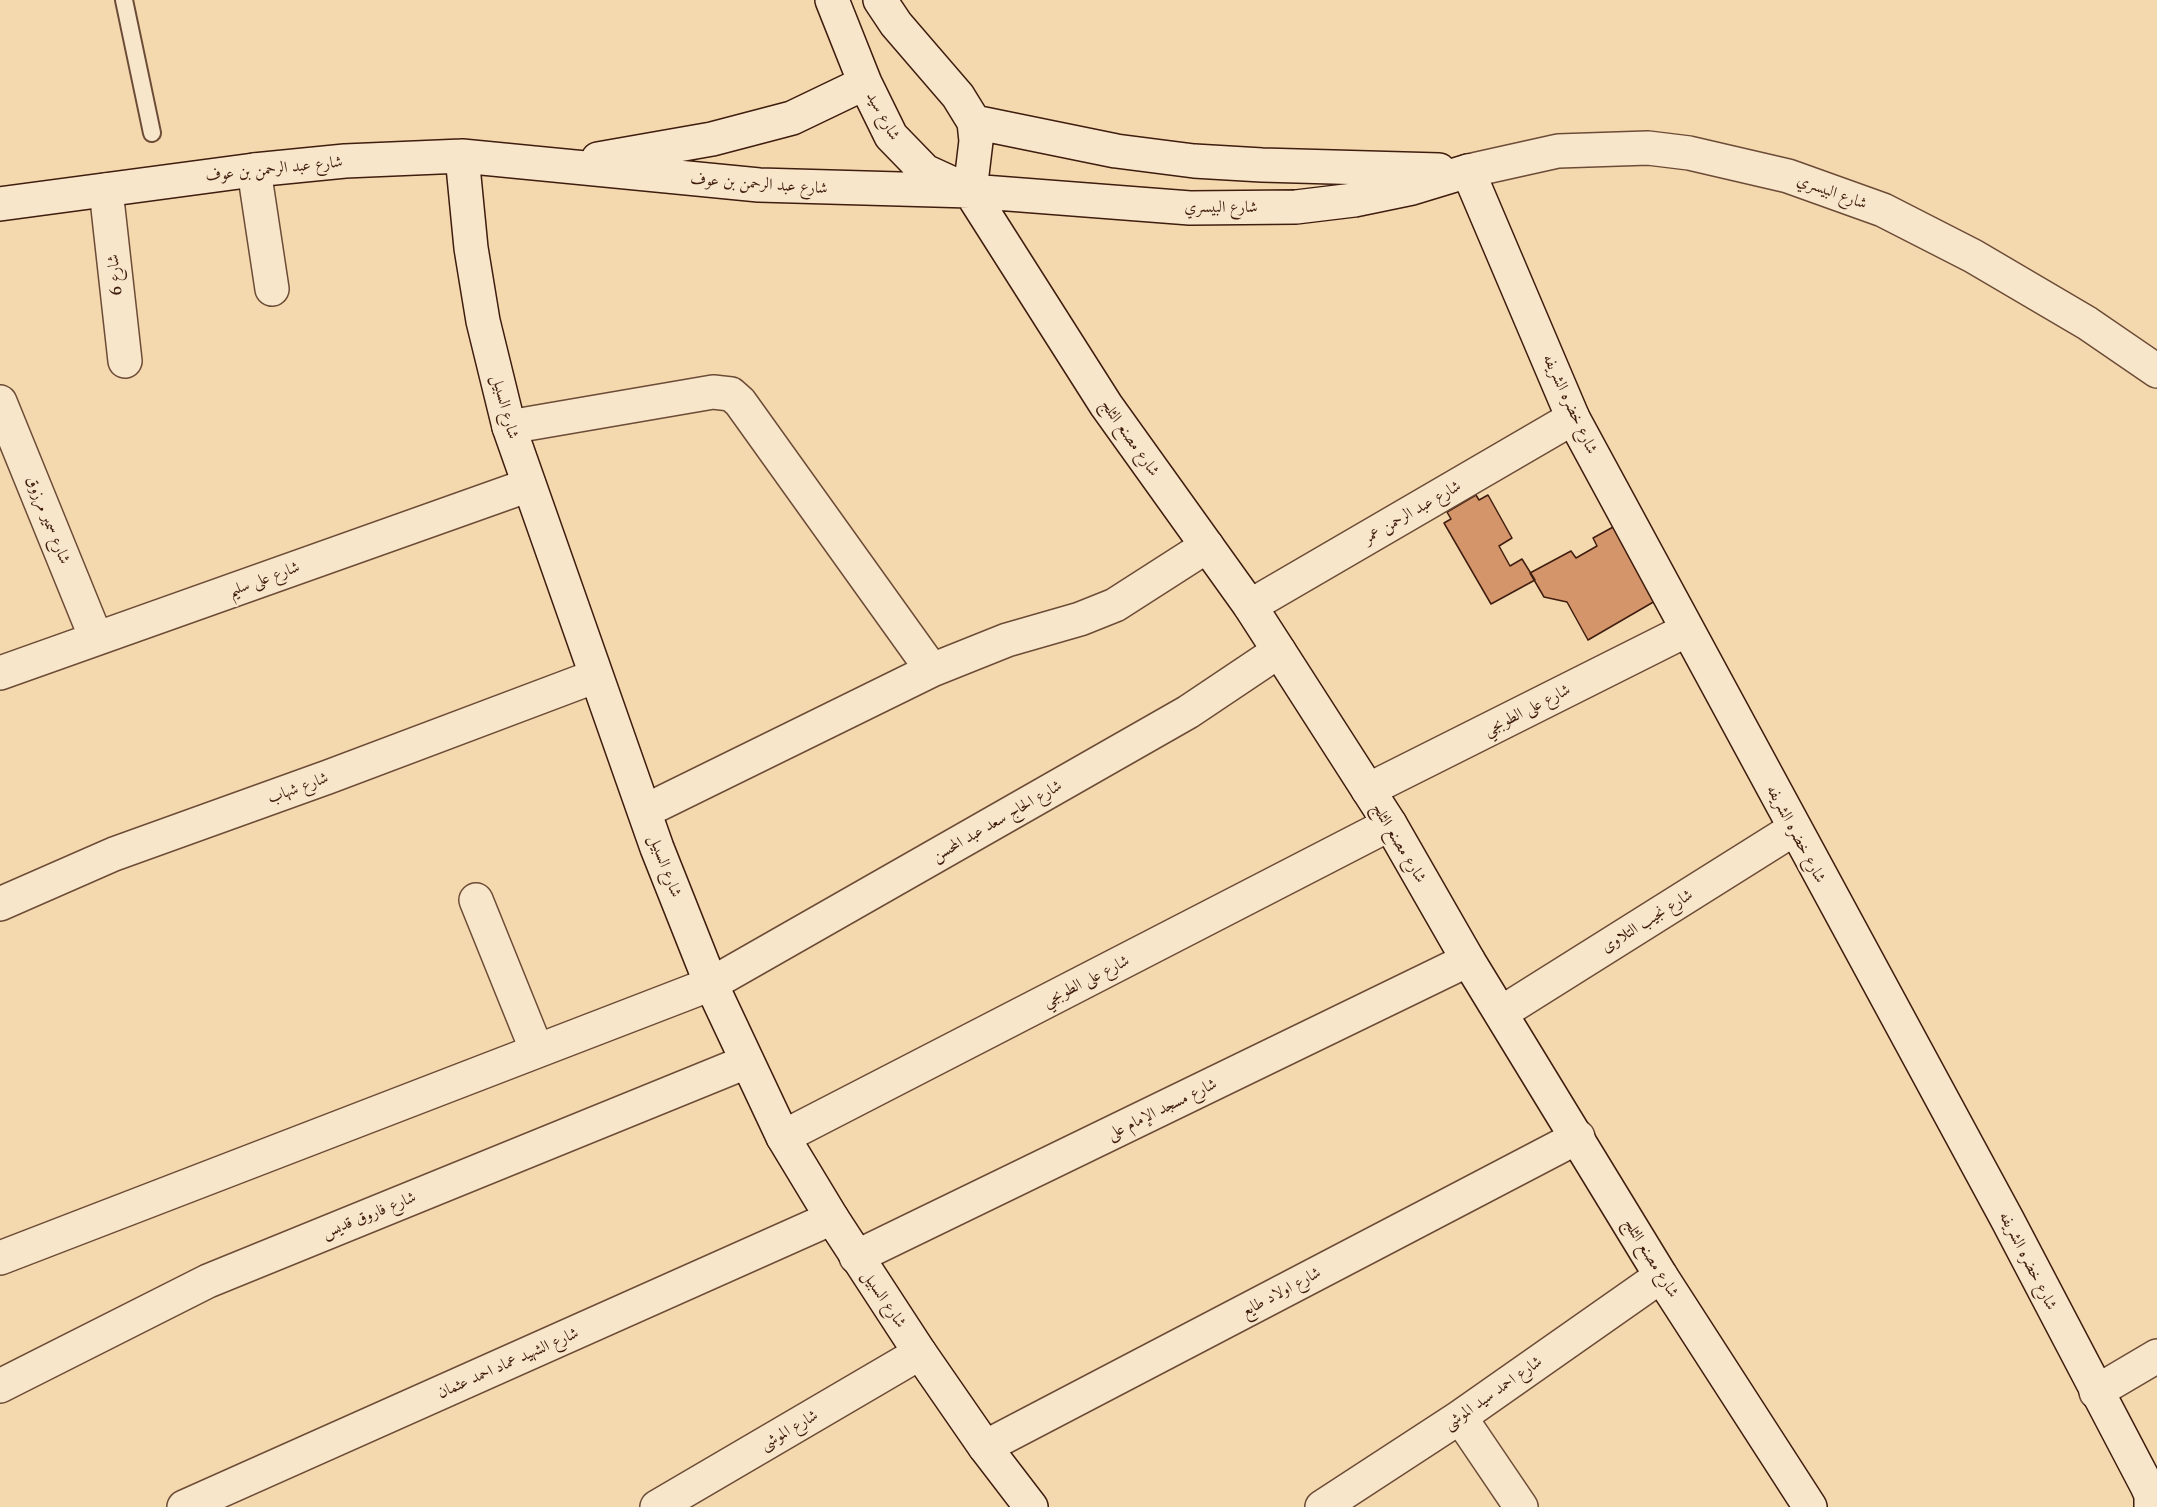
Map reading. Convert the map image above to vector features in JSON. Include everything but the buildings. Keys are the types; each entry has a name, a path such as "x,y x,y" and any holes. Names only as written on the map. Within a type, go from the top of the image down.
{"street":[{"name":"شارع سيد","path":"832,0 865,83 891,136 907,154 932,175 970,190"},
{"path":"880,0 896,24 958,96 974,122 976,141 970,190"},
{"name":"شارع عبد الرحمن بن عوف","path":"549,166 631,155 712,139 781,121 865,83"},
{"name":"شارع البيسري","path":"974,122 1116,151 1194,160 1262,165 1468,171"},
{"name":"شارع البيسري","path":"970,190 1190,208 1296,207 1354,200 1412,188 1468,171 1558,151 1648,148 1689,153 1788,176 1883,210 1973,256 2087,323 2157,371"},
{"name":"شارع عبد الرحمن بن عوف","path":"0,204 254,170 345,161 462,156 759,185 864,190 970,190"},
{"name":"شارع السبيل","path":"462,156 471,248 481,310 509,427 596,676 711,984 783,1137 856,1257 1023,1504"},
{"path":"254,170 272,289"},
{"name":"شارع خضره الشريفه","path":"1468,171 1573,418 2007,1219 2149,1497"},
{"name":"شارع 6","path":"106,190 124,361"},
{"name":"شارع مصنع الثلج","path":"970,190 1106,405 1250,606 1368,790 1468,960 1661,1276 1810,1507"},
{"path":"509,427 713,392 731,394 740,402 932,670"},
{"name":"شارع سمير مرزوق","path":"0,402 96,638"},
{"name":"شارع عبد الرحمن عمر","path":"1250,606 1573,418"},
{"name":"شارع على سليم","path":"0,673 529,485"},
{"path":"645,811 932,670 1007,640 1080,619 1115,605 1207,546"},
{"name":"شارع على الطوبجي","path":"1368,790 1687,630"},
{"name":"شارع الحاج سعد عبد المحسن","path":"0,1258 711,984 1188,712 1279,651"},
{"name":"شارع شهاب","path":"0,904 114,855 596,676"},
{"name":"شارع على الطوبجي","path":"783,1137 1390,825"},
{"name":"شارع نجيب التلاوى","path":"1500,1013 1794,829"},
{"path":"476,900 537,1051"},
{"name":"شارع مسجد الإمام على","path":"856,1257 1468,960"},
{"name":"شارع فاروق قديس","path":"0,1386 208,1281 746,1062"},
{"name":"شارع اولاد طايع","path":"985,1447 1578,1137"},
{"name":"شارع الشهيد عماد احمد عثمان","path":"184,1507 832,1218"},
{"name":"شارع احمد سيد الموشى","path":"1322,1507 1460,1417 1661,1276"},
{"name":"شارع الموشى","path":"657,1507 920,1353"},
{"path":"2096,1392 2157,1356"},
{"path":"1460,1417 1521,1507"}],"lane":[{"path":"124,0 152,133"}]}
